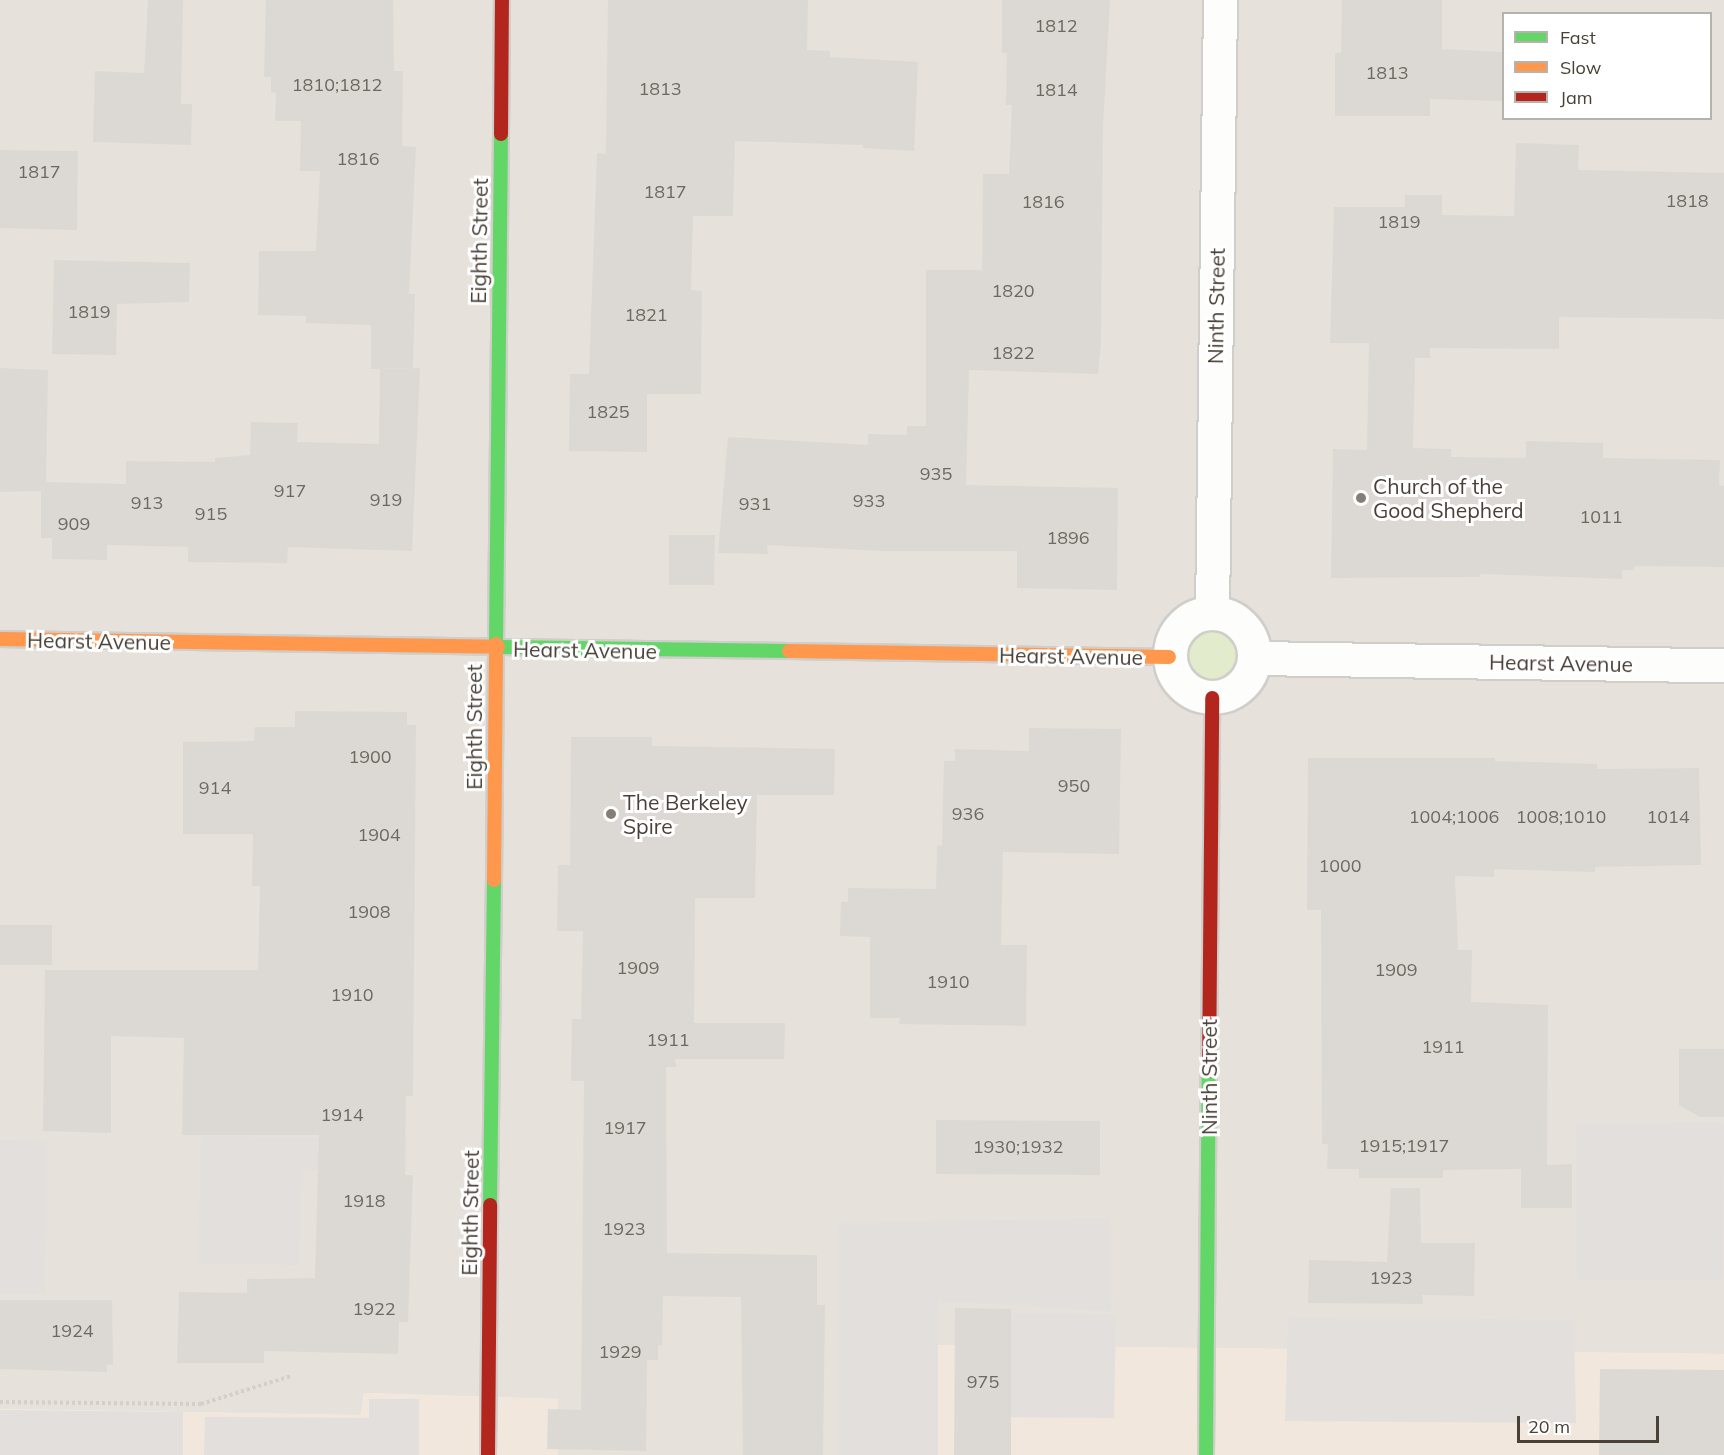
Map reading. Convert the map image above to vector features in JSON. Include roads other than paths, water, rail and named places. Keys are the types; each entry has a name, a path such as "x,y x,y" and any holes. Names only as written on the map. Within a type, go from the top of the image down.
{"street":[{"name":"Eighth Street","path":"488,1455 502,0"},
{"name":"Ninth Street","path":"1212,613 1220,0"},
{"path":"1212,613 1239,622 1248,631 1255,658 1248,678 1241,686 1233,693 1212,698 1187,690 1172,670 1169,657 1175,635 1182,626 1201,614 1212,613"},
{"name":"Hearst Avenue","path":"0,639 496,649 1169,657"},
{"name":"Hearst Avenue","path":"1255,658 1724,665"},
{"name":"Ninth Street","path":"1206,1455 1212,698"}],"place":[{"name":"Church of the Good Shepherd","path":"1361,498"},
{"name":"The Berkeley Spire","path":"611,814"}]}
